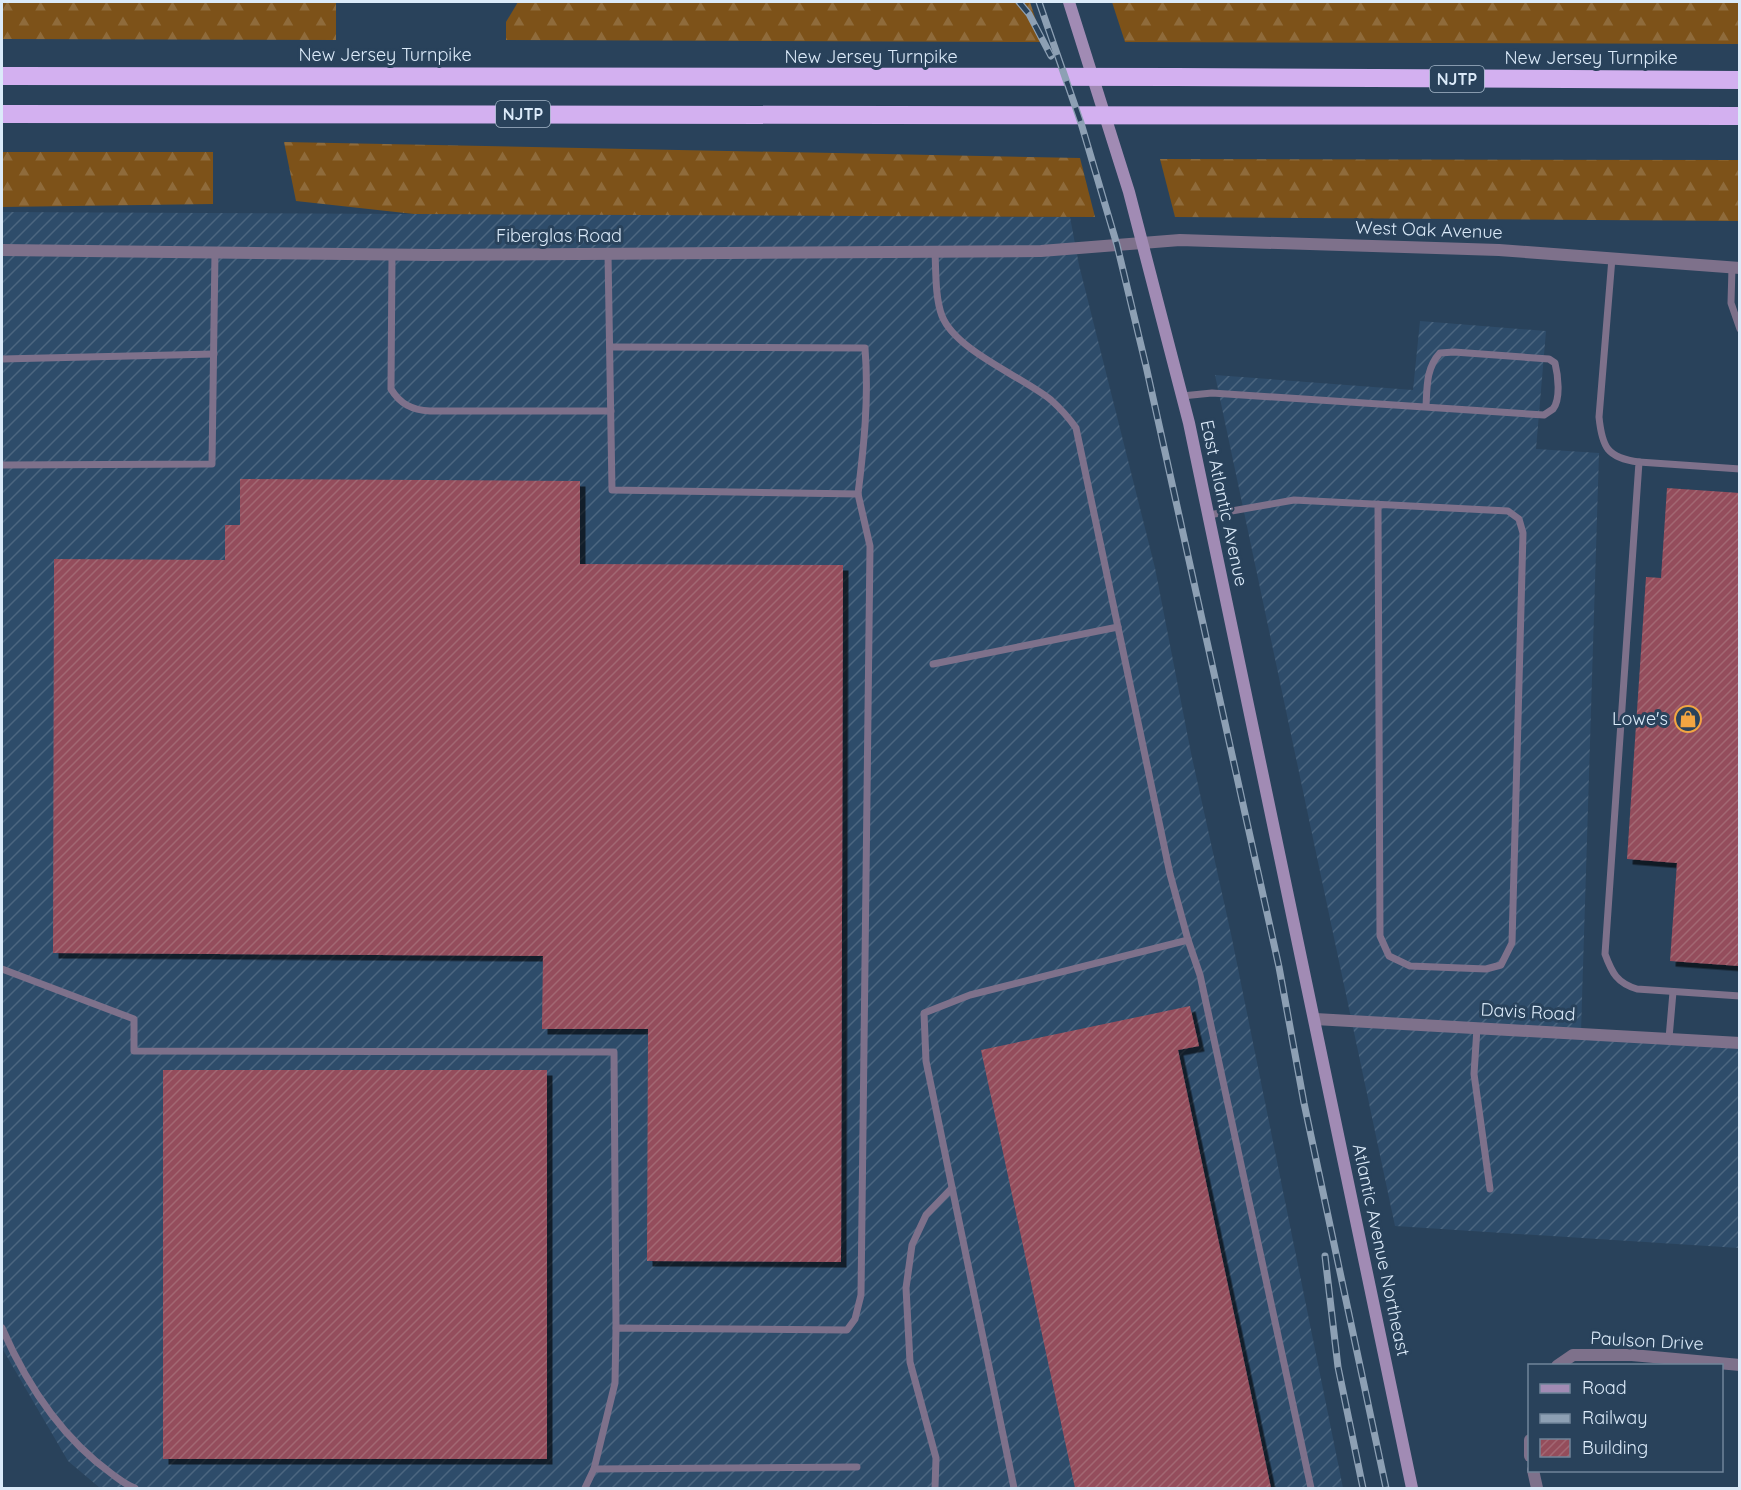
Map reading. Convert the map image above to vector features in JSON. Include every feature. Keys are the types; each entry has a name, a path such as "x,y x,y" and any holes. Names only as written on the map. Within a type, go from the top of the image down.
{"highway":[{"name":"New Jersey Turnpike","path":"2,76 1033,78 1175,76 1740,80"},
{"name":"NJTP","path":"2,114 1045,114 1740,117"}],"street":[{"name":"East Atlantic Avenue","path":"1069,2 1130,192 1182,396 1315,1019"},
{"name":"West Oak Avenue","path":"1117,245 1180,240 1499,250 1736,267"},
{"name":"Fiberglas Road","path":"2,250 608,254 1041,251 1117,245"},
{"name":"Davis Road","path":"1315,1019 1740,1043"},
{"name":"Atlantic Avenue Northeast","path":"1315,1019 1412,1488"},
{"name":"Paulson Drive","path":"1558,1364 1573,1354 1632,1355 1740,1365"},
{"path":"1533,1472 1537,1488"}],"lane":[{"path":"2,465 212,464 215,252"},
{"path":"935,252 942,317 955,334 997,365 1050,399 1076,428 1170,874 1200,975 1311,1488"},
{"path":"392,254 391,389 397,399 416,410 430,411 611,411"},
{"path":"608,254 612,490 858,494"},
{"path":"1612,258 1599,417 1600,430 1610,452 1620,459 1639,462 1740,469"},
{"path":"1736,267 1731,303 1740,329"},
{"path":"610,347 865,348 866,425 858,494 870,546 861,1295 855,1319 847,1330 616,1328"},
{"path":"1182,396 1212,393 1544,415 1554,408 1556,400 1558,374 1555,363 1549,359 1440,353 1433,360 1428,374 1426,407"},
{"path":"2,358 214,354"},
{"path":"1639,462 1605,954 1610,969 1623,985 1636,989 1740,996"},
{"path":"1209,515 1294,500 1378,504 1508,511 1519,519 1523,533 1512,943 1501,965 1486,969 1410,966 1389,956 1380,936 1378,504"},
{"path":"933,664 1119,627"},
{"path":"1014,1488 926,1061 924,1013 970,995 1188,940"},
{"path":"2,969 134,1019 134,1051 614,1052 615,1383 594,1469 585,1488"},
{"path":"1670,1038 1673,992"},
{"path":"1477,1028 1474,1074 1490,1189"},
{"path":"935,1488 936,1458 910,1362 906,1288 912,1245 926,1215 952,1188"},
{"path":"2,1328 51,1413 72,1440 98,1464 135,1488"},
{"path":"2,1347 9,1342"},
{"path":"594,1469 857,1467"}],"shaded area":[{"path":"2,212 1070,217 1079,265 1155,568 1343,1488 100,1488 68,1461 2,1348"},
{"path":"1420,321 1546,331 1536,449 1599,453 1581,1032 1739,1044 1739,1248 1395,1226 1215,375 1413,390"}],"green space":[{"path":"2,2 336,2 336,40 2,39"},
{"path":"518,2 1030,2 1043,42 506,40 506,22"},
{"path":"1112,2 1739,2 1739,44 1125,42"},
{"path":"284,142 1080,158 1095,217 414,214 296,201"},
{"path":"2,152 213,152 213,204 2,207"},
{"path":"1160,159 1739,160 1739,221 1175,217"}],"building":[{"path":"240,479 580,481 580,564 843,565 841,1262 647,1261 648,1029 542,1029 543,956 53,953 54,559 225,560 225,525 240,525"},
{"name":"Lowe's","path":"1667,488 1740,493 1739,966 1670,961 1677,863 1627,859 1646,577 1661,578"},
{"path":"1190,1006 1199,1046 1178,1050 1271,1488 1075,1488 981,1050"},
{"path":"163,1070 547,1070 547,1459 163,1459"}],"railway":[{"path":"1019,2 1029,14 1051,56"},
{"path":"1039,2 1081,123 1117,245 1146,366 1279,967 1304,1103 1386,1488"},
{"path":"1325,1256 1338,1367 1363,1488"}],"place":[{"name":"Lowe's","path":"1688,719"}]}
